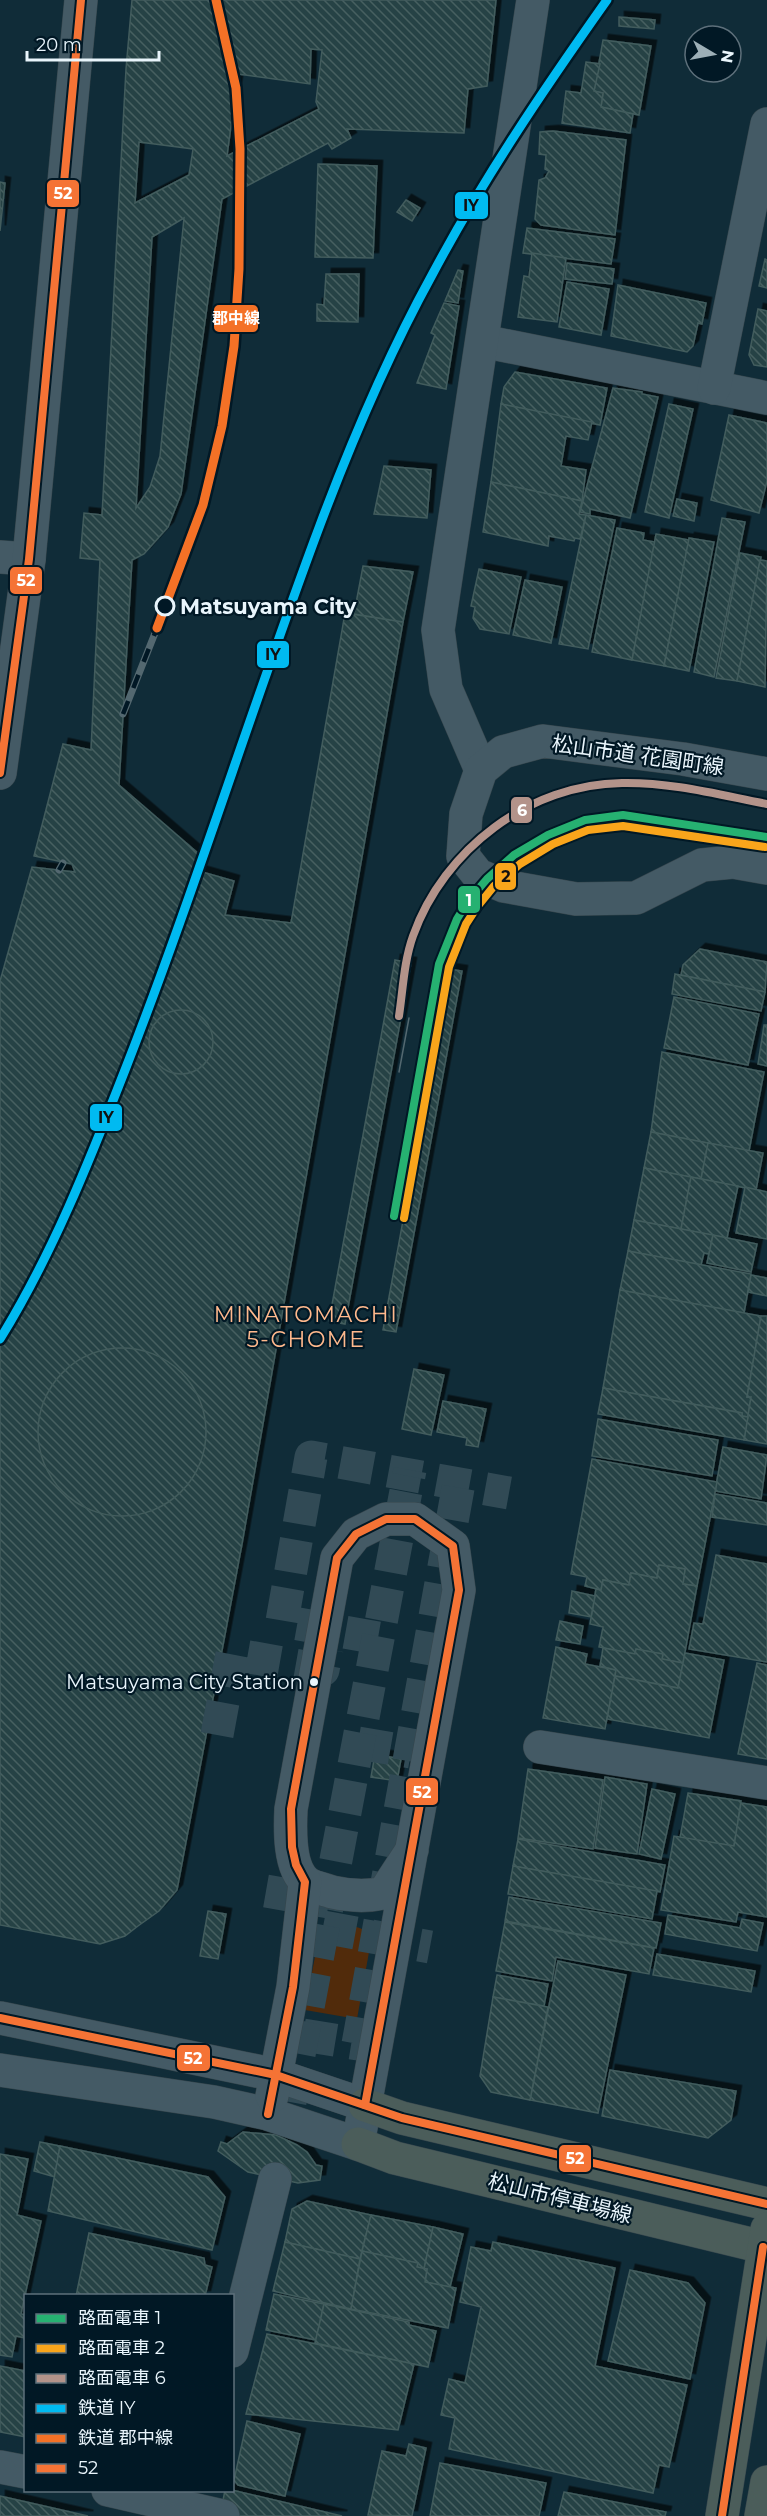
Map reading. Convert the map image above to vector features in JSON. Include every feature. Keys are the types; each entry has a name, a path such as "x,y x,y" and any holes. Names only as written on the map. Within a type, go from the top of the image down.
{"main road":[{"name":"松山市停車場線","path":"365,2106 414,2120 767,2205"},
{"name":"松山市停車場線","path":"358,2144 394,2158 766,2241 722,2516"},
{"path":"761,2516 767,2482"}],"street":[{"path":"0,773 15,558 81,0"},
{"path":"533,0 438,630 446,689 481,770 466,814 463,856 478,875 504,886 576,899 636,898 702,865 733,862 767,868"},
{"path":"714,388 767,124"},
{"path":"482,341 767,398"},
{"name":"松山市道 花園町線","path":"481,770 503,752 543,741 683,759 767,774"},
{"path":"0,2070 214,2102 268,2114 358,2144 412,1850 459,1590 453,1546 415,1519 386,1519 356,1534 337,1558 291,1809 289,1836 298,1871 306,1882 343,1894 367,1897 384,1893 412,1850"},
{"path":"540,1747 767,1783"},
{"path":"268,2114 293,1987 306,1882"},
{"path":"0,2018 276,2076 365,2106"},
{"path":"234,2343 275,2179"},
{"path":"0,2467 24,2472"},
{"path":"119,2492 203,2508"}],"shaded area":[{"path":"336,1923 362,1929 371,1941 357,2019 305,2010 319,1935"}],"building":[{"path":"132,0 496,0 487,86 468,89 464,133 347,129 351,138 332,149 328,143 222,199 181,494 168,527 144,554 132,560 119,785 199,854 195,873 199,871 234,881 225,915 291,923 345,613 403,622 242,1544 177,1890 159,1911 125,1936 100,1944 0,1925 0,981 32,867 75,872 72,864 34,856 63,744 91,750 100,560 80,558 84,513 102,515 126,69","holes":["311,49 322,50 316,102 319,109 227,156 238,74 310,84","139,142 193,149 189,175 135,203","184,218 160,456 150,487 136,508 152,237"]},
{"path":"619,17 655,20 654,29 619,26"},
{"path":"603,40 651,46 639,115 601,107 603,93 594,91"},
{"path":"586,62 600,64 594,91 603,93 601,107 633,114 630,133 562,123 566,91 581,93"},
{"path":"553,131 626,140 615,235 541,225 535,219 539,180 545,178 549,171 545,169 546,155 539,154 540,132"},
{"path":"318,164 377,166 373,258 315,257"},
{"path":"0,182 5,183 0,231"},
{"path":"406,200 420,208 412,221 397,212"},
{"path":"527,228 615,239 611,264 523,253"},
{"path":"532,253 566,258 557,322 518,317 524,276 529,277"},
{"path":"765,259 767,260 767,288 759,286"},
{"path":"567,263 614,269 612,284 565,279"},
{"path":"458,270 463,271 458,303 445,301"},
{"path":"326,274 359,274 358,322 317,321 317,304 324,305"},
{"path":"567,282 609,289 601,335 559,327"},
{"path":"618,285 706,303 702,324 698,323 693,346 687,352 611,336"},
{"path":"444,303 459,306 446,389 417,383 435,335 431,333"},
{"path":"758,309 767,311 767,367 754,365 749,355"},
{"path":"515,372 607,388 600,425 501,404 504,387"},
{"path":"613,388 658,397 630,518 590,509 590,514 580,512"},
{"path":"501,404 592,422 588,440 566,436 561,466 586,470 582,501 491,482"},
{"path":"669,404 693,409 669,518 645,512"},
{"path":"729,415 767,423 767,481 759,513 711,500"},
{"path":"384,466 431,470 427,518 374,514"},
{"path":"491,482 582,501 579,514 586,515 580,539 575,538 574,541 549,536 548,546 483,532"},
{"path":"677,499 697,503 694,521 673,516"},
{"path":"586,515 615,520 588,649 559,644"},
{"path":"722,518 745,522 714,677 694,672"},
{"path":"617,528 644,533 643,540 655,542 632,660 592,652"},
{"path":"656,534 689,540 664,666 632,660"},
{"path":"689,538 714,542 689,671 664,666"},
{"path":"740,553 761,557 737,681 716,678"},
{"path":"760,560 767,561 765,687 737,681"},
{"path":"363,566 413,572 403,622 354,614"},
{"path":"479,569 521,577 509,634 480,629 473,618 475,607 471,606"},
{"path":"525,580 562,587 551,643 513,635"},
{"path":"700,949 767,962 765,992 681,975 683,965"},
{"path":"395,960 411,963 345,1324 329,1321"},
{"path":"449,969 462,971 396,1332 383,1330"},
{"path":"675,974 765,992 761,1011 672,994"},
{"path":"674,997 759,1014 748,1065 664,1048"},
{"path":"181,1010 199,1016 207,1024 213,1042 207,1060 199,1068 181,1074 163,1068 155,1060 149,1042 155,1024 163,1016"},
{"path":"764,1025 767,1025 767,1066 758,1064"},
{"path":"662,1052 764,1072 749,1151 651,1132"},
{"path":"651,1132 708,1143 701,1179 644,1168"},
{"path":"708,1143 763,1153 756,1190 701,1179"},
{"path":"644,1168 691,1177 681,1229 634,1220"},
{"path":"691,1177 738,1186 727,1238 681,1229"},
{"path":"745,1187 767,1192 767,1239 736,1233"},
{"path":"634,1220 713,1235 709,1254 704,1253 701,1265 628,1251"},
{"path":"713,1235 757,1244 751,1272 707,1263"},
{"path":"628,1251 751,1274 744,1313 620,1290"},
{"path":"751,1275 767,1278 767,1296 748,1292"},
{"path":"620,1290 761,1316 747,1397 751,1397 748,1417 742,1416 742,1413 603,1388"},
{"path":"761,1316 767,1316 767,1444 744,1440 751,1397 747,1397"},
{"path":"122,1348 154,1355 181,1373 199,1400 206,1432 199,1464 181,1491 154,1509 122,1516 90,1509 63,1491 45,1464 38,1432 45,1400 63,1373 90,1355"},
{"path":"414,1369 444,1375 431,1435 402,1429"},
{"path":"603,1388 742,1413 742,1416 748,1417 744,1440 598,1414"},
{"path":"443,1401 486,1409 478,1447 466,1445 467,1438 437,1432"},
{"path":"598,1419 718,1440 712,1476 592,1456"},
{"path":"723,1447 767,1455 761,1499 715,1491"},
{"path":"592,1459 717,1482 697,1586 683,1584 685,1569 659,1565 657,1578 631,1573 629,1585 603,1580 601,1590 585,1586 587,1577 571,1574"},
{"path":"715,1494 767,1503 767,1525 712,1517"},
{"path":"716,1555 767,1564 767,1662 689,1649 694,1623 703,1624"},
{"path":"659,1565 685,1569 683,1584 697,1586 683,1663 662,1659 663,1654 636,1649 635,1654 599,1647 603,1627 590,1624 596,1589 601,1590 603,1580 629,1585 631,1573 657,1578"},
{"path":"572,1591 595,1596 591,1617 569,1613"},
{"path":"560,1621 583,1626 580,1644 556,1640"},
{"path":"556,1647 587,1654 585,1664 616,1670 605,1729 543,1718"},
{"path":"603,1648 635,1654 636,1649 663,1654 662,1659 683,1663 678,1688 615,1676 616,1670 600,1666"},
{"path":"685,1653 724,1660 709,1738 607,1719 615,1676 678,1688"},
{"path":"757,1663 767,1665 767,1759 738,1754"},
{"path":"375,1754 401,1759 397,1781 371,1777"},
{"path":"528,1769 603,1780 593,1849 518,1838"},
{"path":"605,1777 647,1784 637,1854 595,1848"},
{"path":"652,1789 675,1794 661,1859 639,1854"},
{"path":"688,1793 741,1801 734,1846 680,1838"},
{"path":"741,1803 767,1807 767,1917 738,1912 736,1922 661,1910 674,1836 734,1846"},
{"path":"518,1839 665,1865 660,1892 513,1866"},
{"path":"513,1866 657,1891 652,1919 508,1894"},
{"path":"509,1897 661,1923 656,1948 505,1921"},
{"path":"208,1911 226,1914 218,1959 200,1956"},
{"path":"668,1915 740,1928 742,1919 763,1923 757,1951 665,1934"},
{"path":"505,1922 654,1948 649,1974 556,1957 552,1981 496,1971"},
{"path":"657,1954 755,1971 751,1992 653,1975"},
{"path":"558,1961 626,1975 598,2113 530,2100"},
{"path":"497,1975 548,1984 544,2006 493,1997"},
{"path":"493,1997 548,2007 530,2100 491,2092 480,2076"},
{"path":"610,2070 736,2091 731,2120 708,2138 602,2116"},
{"path":"243,2132 276,2135 297,2145 307,2152 316,2165 322,2166 320,2180 298,2183 248,2172 218,2151 221,2142 227,2144"},
{"path":"40,2142 60,2146 55,2177 34,2171"},
{"path":"60,2146 208,2177 225,2197 212,2250 48,2211"},
{"path":"0,2154 28,2159 17,2215 41,2221 21,2314 24,2315 24,2338 16,2336 12,2357 0,2355"},
{"path":"307,2201 371,2215 360,2259 285,2242 292,2209"},
{"path":"371,2215 433,2227 424,2269 417,2267 418,2263 362,2251"},
{"path":"433,2227 463,2234 450,2287 425,2282 427,2269 424,2269"},
{"path":"89,2233 204,2258 205,2265 212,2267 205,2294 76,2294"},
{"path":"285,2242 360,2259 351,2309 273,2291"},
{"path":"493,2242 615,2268 595,2366 687,2385 669,2467 659,2465 653,2493 449,2449 455,2418 441,2415 449,2379 465,2383 481,2307 460,2302 471,2247 491,2251"},
{"path":"362,2251 418,2263 417,2267 427,2269 425,2282 456,2288 448,2328 351,2309"},
{"path":"630,2270 688,2283 705,2303 690,2379 608,2361"},
{"path":"274,2294 324,2304 316,2340 266,2330"},
{"path":"324,2304 409,2322 409,2325 436,2331 428,2367 315,2343"},
{"path":"267,2334 414,2364 398,2430 246,2414"},
{"path":"0,2366 24,2371 24,2437 0,2432"},
{"path":"247,2421 300,2434 285,2496 238,2485 234,2480"},
{"path":"409,2444 426,2448 412,2516 368,2515 382,2451 406,2456"},
{"path":"440,2463 546,2483 539,2516 430,2516"},
{"path":"234,2490 342,2516 220,2516 225,2492"},
{"path":"564,2492 666,2512 665,2516 558,2516"},
{"path":"0,2496 88,2516 0,2516"}],"tunnel":[{"path":"378,1638 282,1621 311,1457 509,1493"},
{"path":"290,2102 410,1470"},
{"path":"303,2035 358,2044 459,1483"},
{"path":"217,1735 232,1654 323,1670 327,1649"},
{"path":"358,1743 411,1752"},
{"path":"266,1891 329,1902"},
{"path":"323,1927 430,1947"}],"tram line":[{"name":"6","path":"399,1016 410,946 427,904 468,850 495,827 524,809 555,795 588,786 622,783 677,787 767,804"},
{"name":"1","path":"394,1216 439,964 457,919 468,901 487,879 514,855 548,835 585,820 623,815 767,837"},
{"name":"2","path":"404,1218 449,967 466,924 494,886 520,864 553,844 588,830 623,826 765,847"},
{"path":"399,1072 409,1018"}],"railway":[{"path":"123,714 157,628"},
{"path":"59,870 63,863"}],"rail line":[{"name":"郡中線","path":"157,628 203,505 222,426 234,346 239,269 240,149 236,88 216,0"},
{"name":"IY","path":"0,1339 53,1241 111,1105 151,1003 320,525 386,367 416,305 493,169 607,0"}],"transit line":[{"name":"52","path":"0,773 29,559 81,0"},
{"name":"52","path":"268,2114 293,1987 305,1882 296,1865 292,1847 291,1809 337,1558 356,1534 386,1519 415,1519 453,1546 459,1590 365,2105"},
{"name":"52","path":"0,2018 276,2075 402,2118 767,2204"},
{"name":"52","path":"722,2516 763,2247"}],"place":[{"name":"Matsuyama City","path":"165,606"},
{"name":"Matsuyama City Station","path":"314,1682"}],"district":[{"name":"MINATOMACHI 5-CHOME","path":"306,1326"}]}
